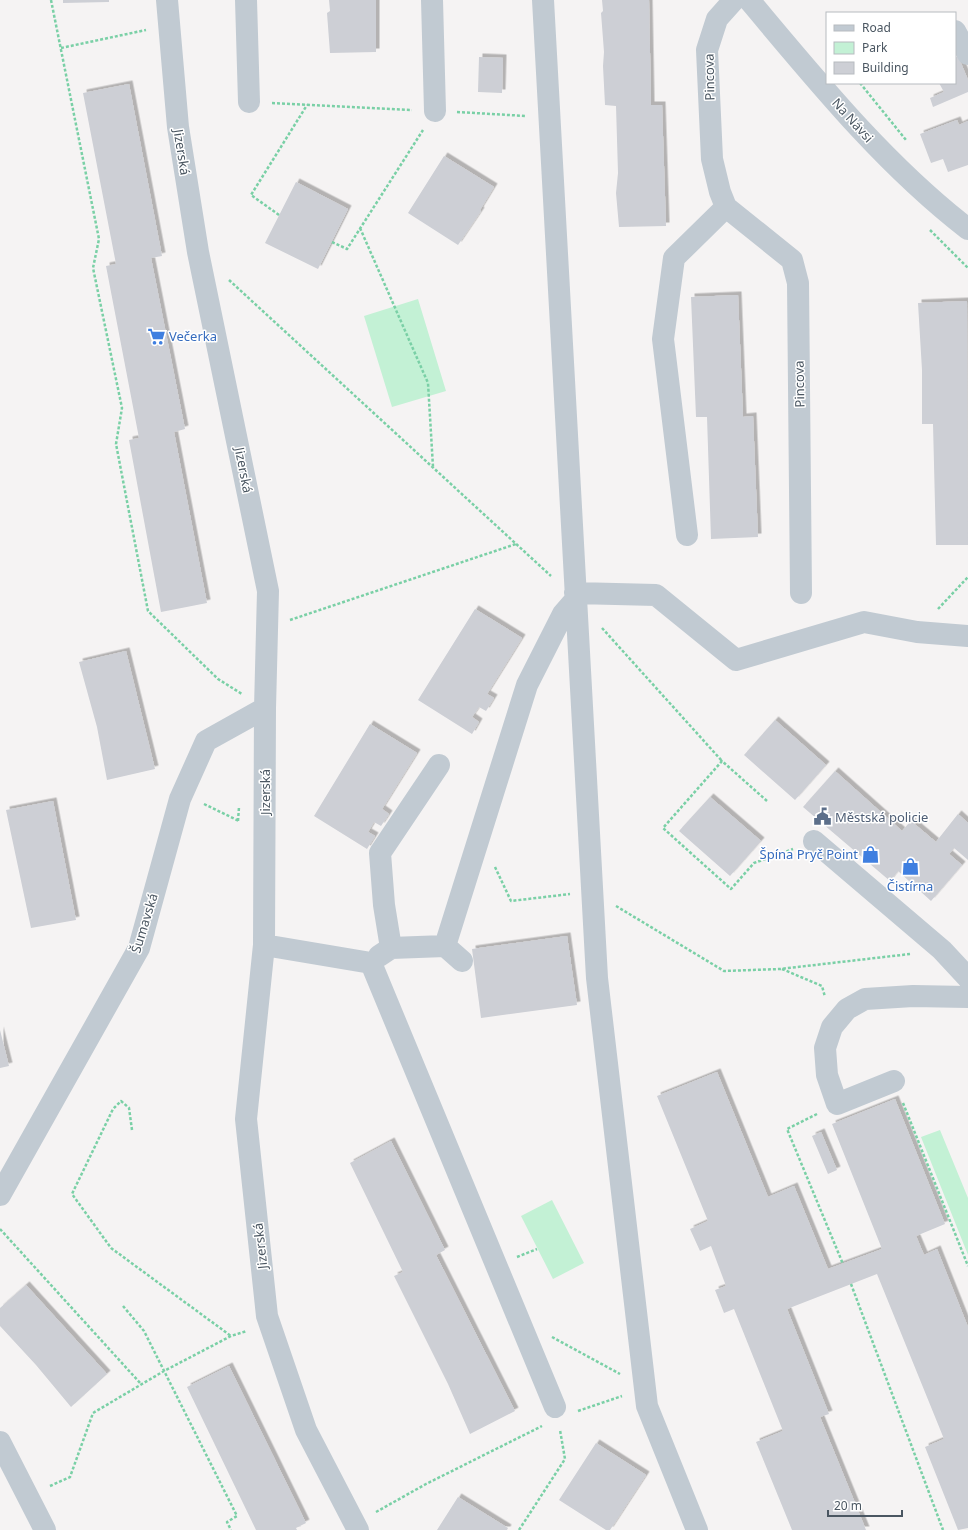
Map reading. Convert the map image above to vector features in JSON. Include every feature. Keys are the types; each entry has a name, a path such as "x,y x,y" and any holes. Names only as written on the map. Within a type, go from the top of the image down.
{"street":[{"name":"Jizerská","path":"167,0 178,127 198,252 268,591 265,708 264,945 246,1119 267,1316 306,1430 356,1526"},
{"path":"246,0 249,102"},
{"path":"432,0 435,111"},
{"path":"543,0 597,978 647,1406 697,1530"},
{"name":"Pincova","path":"734,0 717,19 707,50 712,159 720,192 726,207 792,260 798,284 801,593"},
{"name":"Na Návsi","path":"749,0 805,67 892,162 931,200 968,229"},
{"path":"956,33 968,54"},
{"path":"687,535 663,339 674,258 726,207"},
{"path":"576,596 656,595 736,660 864,622 917,632 968,636"},
{"path":"445,946 526,685 563,614 576,596"},
{"name":"Šumavská","path":"0,1195 139,948 182,793 206,741 265,708"},
{"path":"391,948 384,905 380,853 439,765"},
{"path":"814,841 942,950 968,978"},
{"path":"264,945 371,963 391,948 445,946 462,962"},
{"path":"371,963 556,1412"},
{"path":"894,1081 837,1104 826,1075 825,1048 832,1027 847,1009 865,999 913,996 968,997"},
{"path":"0,1442 45,1530"}],"path":[{"path":"51,0 98,239 93,268 122,408 116,444 148,611 218,679 265,708"},
{"path":"61,48 169,25"},
{"path":"861,84 908,142"},
{"path":"249,102 549,117"},
{"path":"279,215 251,195 308,104"},
{"path":"332,242 347,249 435,111"},
{"path":"360,228 428,383 434,468"},
{"path":"228,279 516,544 576,596 722,761 767,801"},
{"path":"267,628 516,544"},
{"path":"917,632 968,577"},
{"path":"722,761 663,828 730,889 754,863 814,841"},
{"path":"182,793 265,834"},
{"path":"480,835 511,901 592,891 724,971 780,969 917,953"},
{"path":"780,969 822,986 832,1027"},
{"path":"894,1081 968,1266"},
{"path":"132,1130 129,1108 121,1101 113,1109 72,1194 111,1248 231,1336"},
{"path":"837,1104 787,1129 843,1264"},
{"path":"0,1228 141,1384"},
{"path":"851,1284 944,1530"},
{"path":"122,1306 144,1331 237,1516 227,1522 231,1530"},
{"path":"518,1319 645,1388"},
{"path":"28,1496 70,1477 93,1412 164,1371 231,1336 270,1325"},
{"path":"356,1526 426,1484 556,1412 645,1388"},
{"path":"519,1530 564,1459 556,1412"}],"green space":[{"path":"418,299 446,391 392,407 364,316"},
{"path":"940,1130 968,1198 968,1255 921,1137"},
{"path":"552,1200 584,1263 553,1279 521,1216"}],"building":[{"path":"63,0 109,0 109,2 63,3"},
{"path":"329,0 376,0 376,52 330,53 327,13 330,11"},
{"path":"602,0 649,0 651,105 662,105 666,226 619,227 616,193 618,173 616,106 605,105 603,66 604,52 601,13 603,11"},
{"path":"958,56 968,80 968,92 933,107 930,98 944,92 940,84 956,84 956,57"},
{"path":"479,57 503,58 502,93 478,92"},
{"path":"129,84 162,256 151,258 185,429 174,432 207,603 161,612 129,440 139,438 106,266 116,264 83,93"},
{"path":"957,120 959,125 968,121 968,165 948,172 943,159 931,163 920,134"},
{"path":"444,156 494,187 480,210 481,211 458,245 408,213"},
{"path":"296,182 348,209 318,269 265,243"},
{"path":"738,295 743,417 753,416 758,537 711,539 707,417 696,417 691,297"},
{"path":"967,301 968,545 936,545 933,424 922,424 922,370 918,303"},
{"path":"475,609 522,638 487,694 494,698 486,711 479,707 472,717 479,722 472,734 418,700"},
{"path":"126,651 155,769 107,780 97,727 79,662"},
{"path":"775,720 826,765 795,800 744,755"},
{"path":"370,724 417,753 382,809 389,814 381,826 374,822 368,832 375,836 367,849 314,816"},
{"path":"835,771 902,831 911,821 936,842 958,814 968,823 968,860 954,848 949,854 962,865 931,901 898,871 890,881 803,807"},
{"path":"710,797 761,841 730,876 679,831"},
{"path":"53,801 76,920 31,928 6,810"},
{"path":"567,936 577,1005 481,1018 472,949"},
{"path":"0,1030 9,1066 0,1068"},
{"path":"717,1072 768,1197 794,1186 828,1269 882,1249 832,1124 895,1099 945,1224 916,1236 924,1255 937,1249 968,1327 968,1528 958,1530 925,1447 944,1439 877,1274 787,1309 829,1414 820,1417 866,1530 792,1530 756,1442 783,1431 734,1309 724,1313 715,1290 726,1286 711,1246 700,1251 690,1229 708,1221 657,1096"},
{"path":"821,1132 837,1170 828,1174 812,1136"},
{"path":"391,1141 445,1250 436,1255 515,1411 470,1434 448,1384 394,1276 403,1272 350,1163"},
{"path":"26,1285 107,1374 71,1407 36,1365 0,1326 0,1308"},
{"path":"229,1366 306,1523 296,1528 297,1530 256,1530 187,1387"},
{"path":"596,1443 646,1475 610,1530 606,1530 559,1500"},
{"path":"458,1497 508,1528 507,1530 437,1530"}],"place":[{"name":"Večerka","path":"156,336"},
{"name":"Městská policie","path":"822,817"},
{"name":"Špína Pryč Point","path":"871,854"},
{"name":"Čistírna","path":"910,867"}]}
